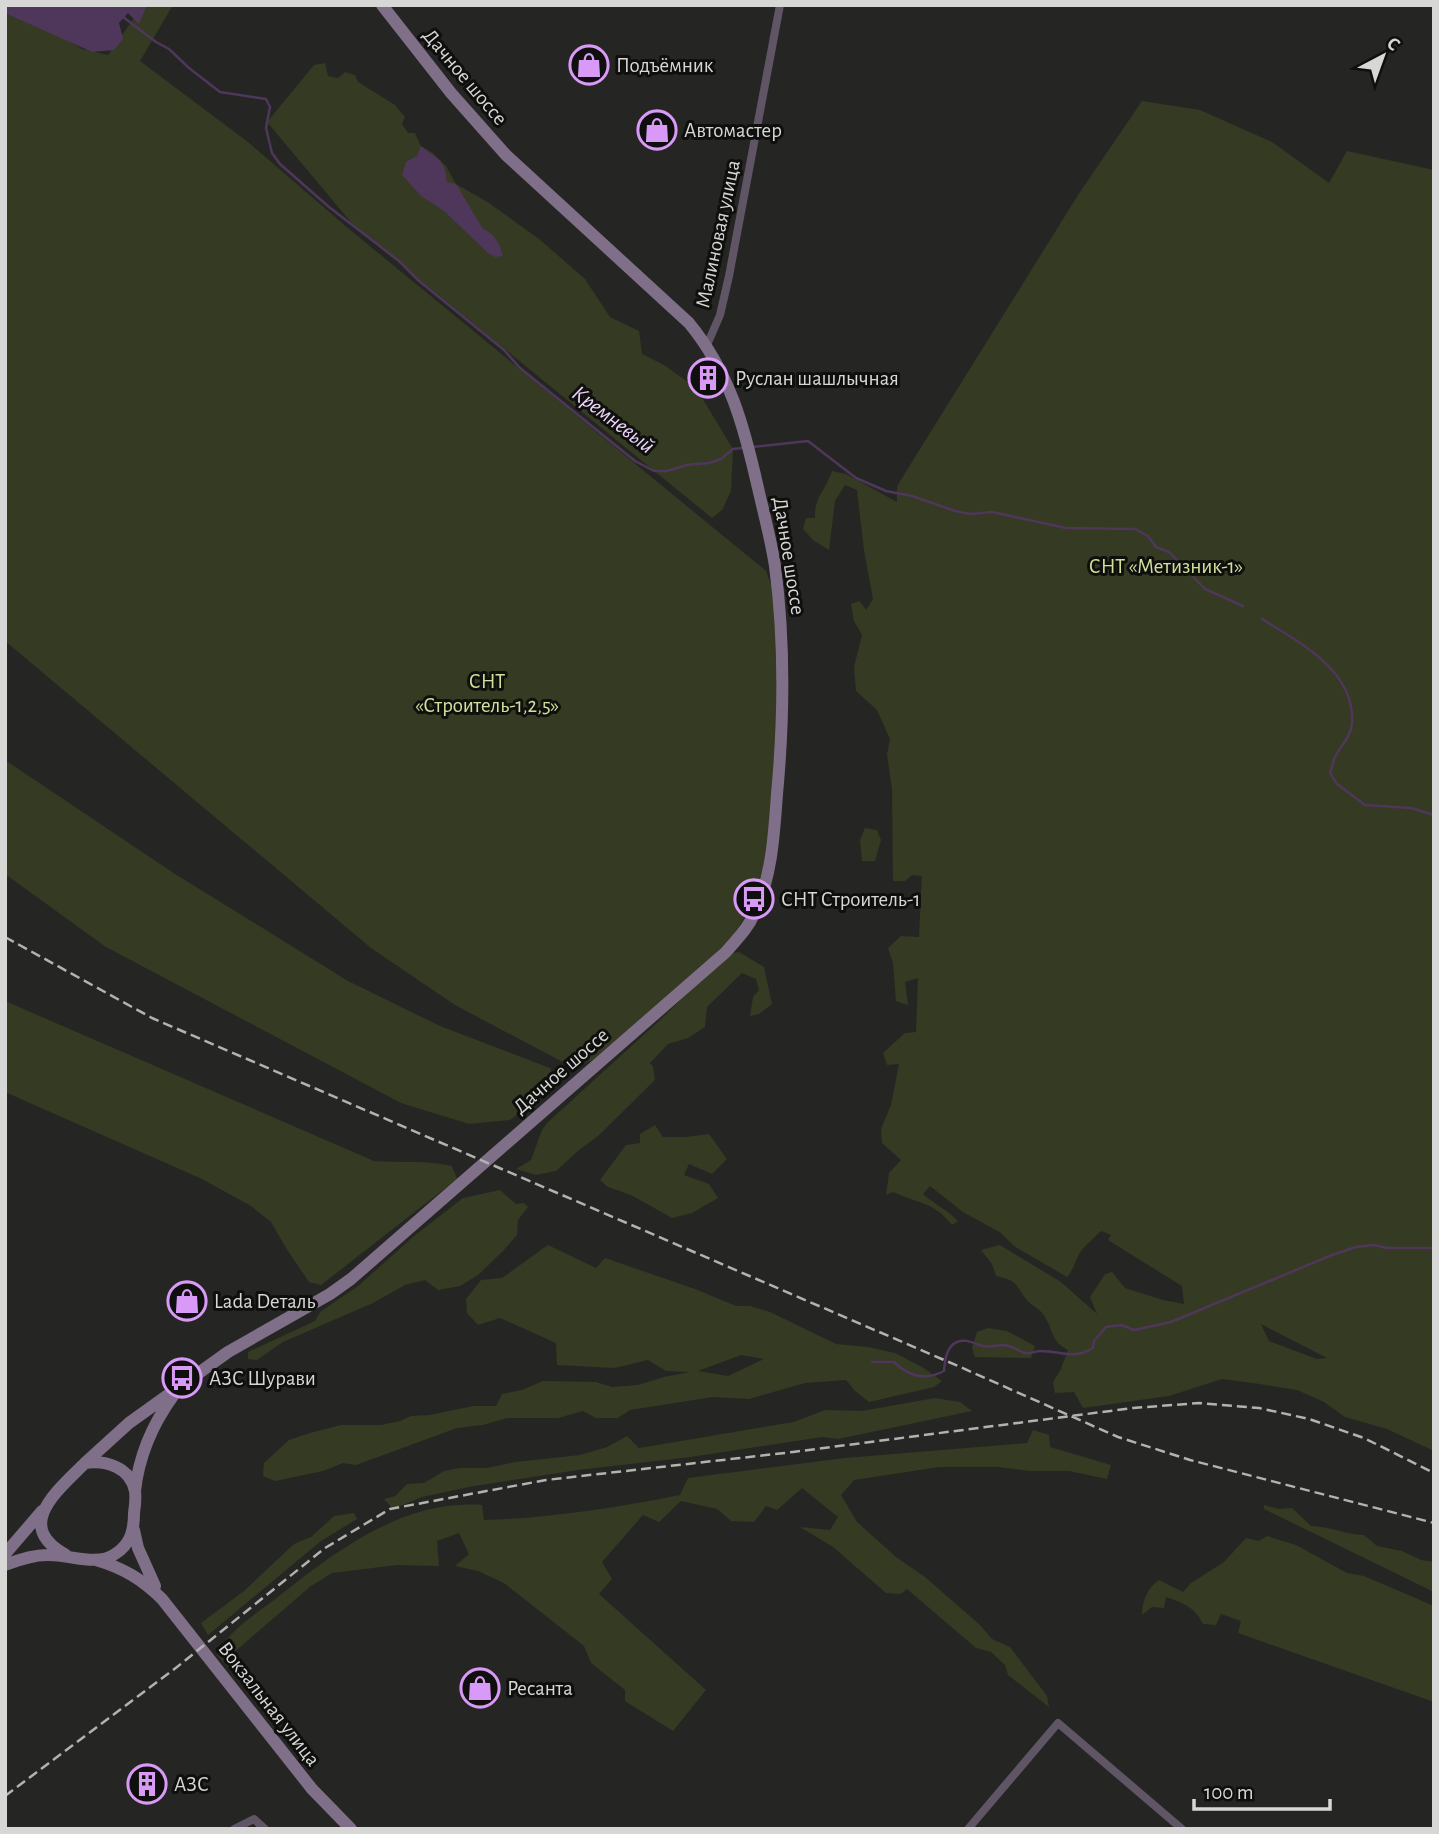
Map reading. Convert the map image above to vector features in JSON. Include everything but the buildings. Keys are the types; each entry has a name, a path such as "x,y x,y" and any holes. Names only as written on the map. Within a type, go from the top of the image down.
{"main road":[{"name":"Дачное шоссе","path":"85,1463 129,1423 228,1352 330,1294 351,1279 726,952 746,929 761,895 771,857 783,699 782,632 775,564 746,436 729,385 707,345 689,323 506,155 451,93 382,5"},
{"path":"162,1599 146,1570 138,1548 134,1530 135,1491 138,1465 145,1445 154,1425 179,1388"},
{"path":"5,1554 85,1463 100,1461 122,1470 135,1491"},
{"path":"45,1508 40,1527 43,1535 56,1550 66,1555"},
{"path":"96,1560 109,1558 117,1553 130,1539 134,1530"},
{"path":"5,1565 44,1555 66,1555 96,1560 129,1572 146,1583 162,1599"},
{"name":"Вокзальная улица","path":"162,1599 312,1789 351,1829"}],"street":[{"name":"Малиновая улица","path":"707,345 720,315 729,276 780,5"},
{"path":"968,1829 1058,1723 1182,1829"},
{"path":"234,1829 254,1819 265,1829"}],"green space":[{"name":"СНТ «Строитель-1,2,5»","path":"143,5 173,5 140,61 248,142 349,229 766,571 774,593 780,698 770,843 754,902 728,944 593,1060 572,1067 455,1005 371,948 5,641 5,9 21,13 82,49 108,55"},
{"path":"325,63 328,76 338,78 345,72 355,75 358,82 395,105 405,117 402,124 408,133 415,133 421,146 446,166 456,184 489,203 539,239 585,279 610,317 639,331 642,354 664,365 696,388 733,449 731,491 722,510 712,518 355,227 267,122 314,65"},
{"name":"СНТ «Метизник-1»","path":"1142,101 1200,110 1272,142 1329,183 1347,151 1434,170 1434,1451 1387,1429 1345,1417 1324,1402 1297,1390 1222,1379 1169,1396 1083,1408 1074,1392 1055,1393 1053,1382 1068,1350 1058,1342 1043,1314 1028,1301 1015,1283 996,1276 992,1264 981,1250 1000,1245 1061,1282 1097,1314 1090,1297 1105,1274 1112,1272 1125,1288 1184,1304 1182,1286 1108,1240 1111,1235 1101,1231 1081,1251 1067,1277 1014,1246 1001,1233 963,1212 930,1186 923,1194 958,1221 952,1225 938,1211 925,1204 893,1192 886,1195 889,1173 901,1160 882,1143 881,1129 891,1105 899,1064 887,1065 883,1053 905,1033 916,1032 918,978 905,982 908,1005 896,1001 893,963 888,948 901,936 919,937 922,876 912,875 905,881 893,881 892,789 887,754 890,739 877,710 856,691 854,667 862,635 854,621 851,604 860,601 866,610 873,599 857,490 845,485 835,501 829,550 813,540 803,529 806,518 815,518 818,499 832,471 846,474 897,502 897,486 1078,195","holes":["1261,1324 1327,1358 1317,1359 1269,1341"]},
{"path":"5,760 175,874 348,981 440,1026 550,1068 558,1086 510,1120 469,1124 401,1103 106,947 5,874"},
{"path":"865,828 877,830 881,840 875,861 862,861 860,840"},
{"path":"739,952 764,967 772,1004 759,1014 750,1016 753,997 759,990 756,979 742,973 707,1007 705,1027 688,1038 668,1044 650,1063 655,1080 598,1136 556,1171 536,1175 516,1169 531,1160 547,1123 728,954"},
{"path":"5,1001 374,1161 443,1164 452,1166 457,1179 321,1285 309,1282 271,1222 251,1206 202,1179 5,1092"},
{"path":"655,1125 663,1137 709,1134 727,1159 712,1174 689,1164 684,1175 709,1184 718,1198 692,1213 672,1218 631,1195 608,1187 600,1180 626,1145 640,1143 640,1134"},
{"path":"500,1190 516,1204 524,1203 528,1207 518,1220 517,1235 478,1275 460,1286 438,1290 425,1280 405,1285 373,1303 283,1342 257,1360 248,1359 248,1352 315,1321 320,1312 358,1286 414,1236 463,1198"},
{"path":"548,1245 596,1268 605,1258 736,1306 750,1306 770,1312 836,1344 895,1353 942,1381 934,1387 869,1402 846,1380 805,1383 749,1399 713,1397 630,1410 618,1418 596,1418 583,1411 558,1418 507,1418 483,1425 457,1428 356,1465 343,1463 323,1471 275,1481 263,1476 264,1463 289,1440 341,1425 381,1425 411,1416 473,1406 496,1406 502,1394 522,1390 543,1381 596,1382 612,1387 638,1385 690,1372 666,1371 648,1360 615,1368 557,1365 556,1343 500,1318 478,1325 467,1313 466,1299 481,1280 502,1278","holes":["741,1355 764,1359 728,1376 698,1371"]},
{"path":"988,1328 1007,1331 1035,1346 1031,1358 975,1357 972,1348 977,1332"},
{"path":"935,1398 960,1402 972,1411 838,1439 822,1437 474,1486 422,1497 393,1509 384,1499 395,1496 407,1484 424,1483 444,1471 580,1455 607,1447 627,1436 639,1448 794,1422 825,1410 862,1411"},
{"path":"1033,1430 1049,1435 1050,1447 1111,1465 1107,1479 1069,1471 939,1467 854,1480 841,1495 857,1522 896,1557 925,1577 980,1625 992,1639 1010,1647 1047,1696 1049,1707 1008,1675 1005,1665 991,1652 976,1648 907,1589 901,1594 886,1593 833,1547 800,1527 830,1530 838,1517 802,1488 777,1510 766,1506 754,1522 731,1521 717,1509 681,1501 659,1522 643,1515 602,1562 612,1579 599,1594 706,1690 673,1731 625,1701 625,1690 591,1663 584,1646 504,1583 478,1571 455,1566 469,1554 459,1533 437,1541 439,1566 397,1565 332,1573 311,1586 232,1654 244,1679 217,1655 242,1624 320,1564 370,1533 424,1511 453,1505 482,1505 484,1520 582,1512 680,1495 688,1478 845,1458 1027,1443"},
{"path":"1264,1505 1279,1509 1292,1508 1311,1526 1364,1535 1377,1546 1434,1562 1434,1592 1264,1509"},
{"path":"354,1513 357,1519 321,1541 208,1635 201,1623 244,1591 294,1544 311,1537 334,1516"},
{"path":"1267,1536 1296,1545 1347,1573 1364,1576 1434,1606 1434,1702 1238,1633 1241,1621 1221,1614 1216,1625 1203,1624 1192,1610 1166,1597 1164,1608 1152,1607 1142,1615 1146,1596 1159,1580 1183,1592 1191,1583 1224,1562 1246,1538 1259,1541"}],"shaded area":[{"path":"5,5 147,5 139,24 128,13 119,23 123,39 114,50 92,52 5,13"},
{"path":"421,146 442,164 447,182 456,184 483,229 496,240 503,256 495,257 488,253 444,211 421,196 402,175 406,162 417,156"}],"waterway":[{"name":"Кремневый","path":"123,17 169,49 220,92 266,99 270,107 266,128 272,153 280,164 504,350 520,368 635,461 654,471 667,471 687,465 709,463 721,459 733,449 743,448"},
{"name":"Кремневый","path":"753,447 808,441 856,478 886,491 912,496 955,511 971,514 992,512 1066,528 1135,529 1148,536 1156,547 1169,552 1205,589 1243,606"},
{"name":"Кремневый","path":"1262,619 1323,661 1345,689 1351,705 1352,724 1330,773 1337,784 1365,805 1411,808 1434,815"},
{"path":"872,1362 894,1362 911,1374 930,1376 944,1371 950,1347 964,1341 985,1347 1004,1345 1025,1353 1041,1351 1080,1354 1093,1348 1094,1341 1106,1327 1122,1325 1134,1330 1171,1322 1356,1247 1374,1245 1387,1248 1434,1248"}],"railway":[{"path":"5,937 152,1018 1118,1437 1190,1460 1434,1523"},
{"path":"5,1796 177,1667 325,1548 390,1509 546,1480 793,1452 1133,1408 1199,1403 1259,1408 1309,1419 1364,1438 1434,1473"}],"place":[{"name":"Подъёмник","path":"589,65"},
{"name":"Автомастер","path":"657,130"},
{"name":"Руслан шашлычная","path":"708,378"},
{"name":"СНТ Строитель-1","path":"754,899"},
{"name":"Lada Dеталь","path":"187,1301"},
{"name":"АЗС Шурави","path":"182,1378"},
{"name":"Ресанта","path":"480,1688"},
{"name":"АЗС","path":"147,1784"}]}
